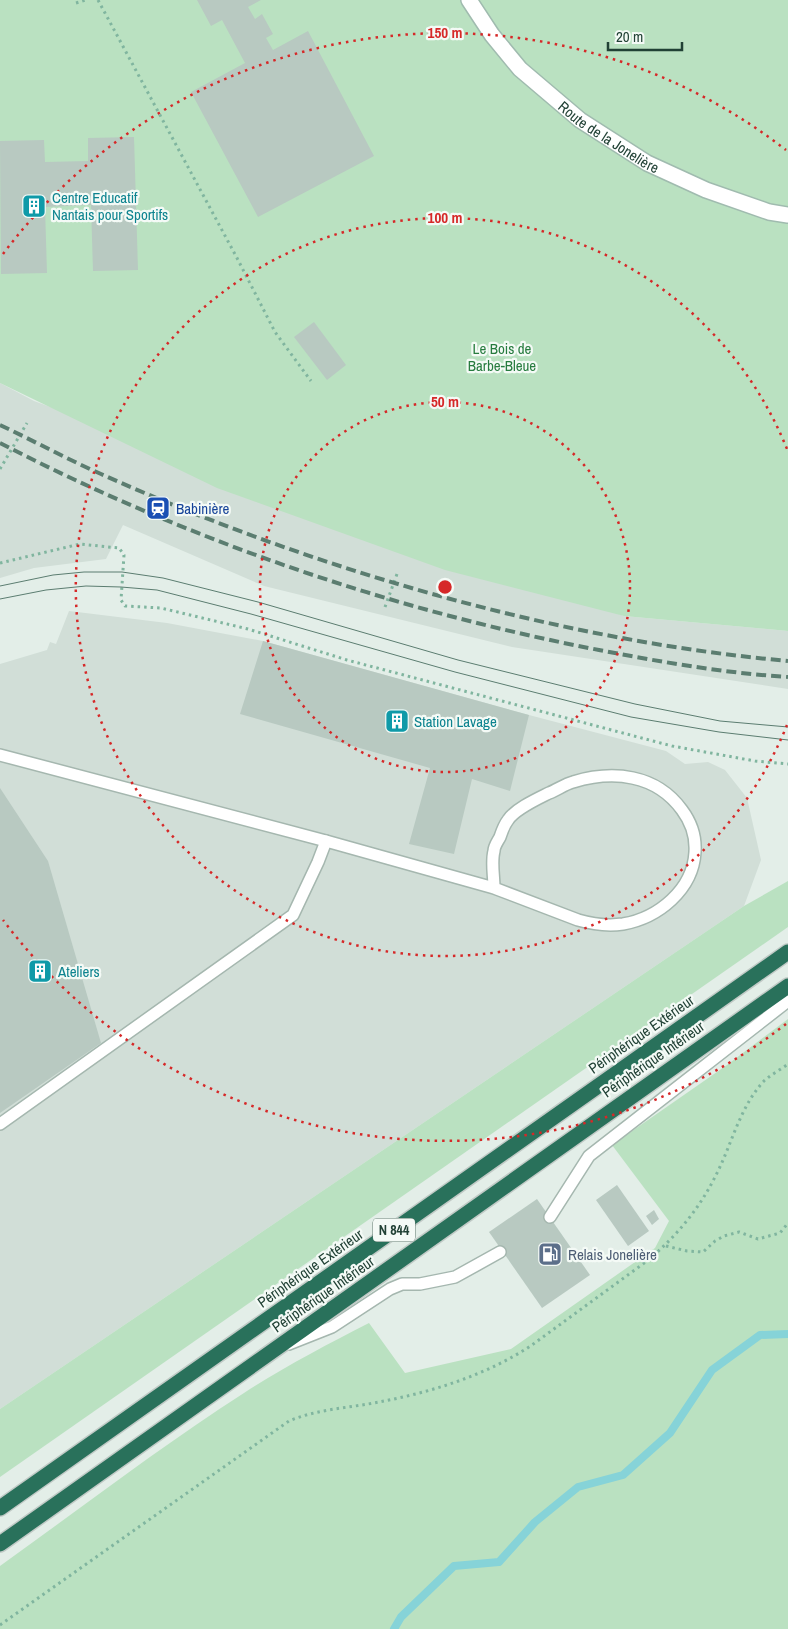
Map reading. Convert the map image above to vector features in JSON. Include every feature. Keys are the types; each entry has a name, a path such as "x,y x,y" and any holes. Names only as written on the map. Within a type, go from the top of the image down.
{"highway":[{"name":"Périphérique Extérieur","path":"0,1508 788,952"},
{"name":"Périphérique Intérieur","path":"0,1544 788,986"}],"street":[{"name":"Route de la Jonelière","path":"469,0 492,35 520,69 580,120 655,167 706,190 768,212 788,215"}],"lane":[{"path":"0,755 326,841 494,888 592,923 621,924 646,918 672,900 686,882 695,853 694,837 690,822 678,804 664,791 630,776 603,776 572,782 533,801 508,819 494,850 494,888"},
{"path":"0,1124 293,915 326,841"},
{"path":"550,1217 589,1156 788,1001"},
{"path":"274,1350 332,1327 402,1284 420,1284 455,1276 500,1252"}],"path":[{"path":"76,3 86,0"},
{"path":"98,0 275,332 311,381"},
{"path":"0,469 27,423"},
{"path":"0,563 80,544 119,548 124,555 121,600 125,606 161,608 248,629 347,660 672,746 755,761 788,764"},
{"path":"385,607 397,574"},
{"path":"0,1626 289,1421 312,1413 420,1393 453,1383 516,1356 665,1246 704,1197 716,1175 740,1117 752,1096 765,1081 788,1064"},
{"path":"665,1246 687,1251 703,1252 724,1236 739,1232 758,1239 780,1233 788,1223"}],"shaded area":[{"path":"0,383 34,401 624,616 788,631 788,689 512,647 264,586 123,525 106,559 34,568 0,578"},
{"path":"69,611 167,623 263,641 666,751 685,764 708,762 725,770 747,798 761,860 744,906 0,1409 0,664 47,650 50,642 56,644"}],"green space":[{"name":"Le Bois de Barbe-Bleue","path":"0,0 788,0 788,631 624,616 445,570 217,488 0,383"},
{"path":"788,881 788,927 0,1477 0,1409 744,906"},
{"path":"788,1019 788,1629 0,1629 0,1566 182,1435 274,1374 369,1323 405,1373 511,1349 655,1248 669,1221 612,1145 727,1065"}],"building":[{"path":"197,0 261,0 248,7 255,19 262,14 273,34 266,38 273,50 308,31 374,156 258,217 191,92 245,63 222,20 211,26"},
{"name":"Centre Educatif Nantais pour Sportifs","path":"134,137 138,270 93,271 91,205 45,207 47,273 1,274 0,141 44,140 45,162 88,161 88,138"},
{"path":"314,322 346,365 327,380 294,337"},
{"name":"Station Lavage","path":"263,641 529,715 510,791 472,779 454,854 409,844 430,768 240,714"},
{"name":"Ateliers","path":"0,788 48,861 101,1043 0,1113"},
{"path":"617,1185 649,1231 628,1246 596,1200"},
{"path":"537,1199 590,1275 542,1308 489,1232"},
{"path":"654,1210 659,1219 652,1225 646,1216"}],"waterway":[{"path":"394,1629 401,1617 454,1566 499,1562 535,1522 578,1487 623,1475 670,1433 712,1370 760,1335 788,1334"}],"tram line":[{"path":"0,586 53,575 84,572 122,572 163,578 258,602 458,660 635,704 720,721 788,727"},
{"path":"0,599 46,590 86,586 157,590 251,614 455,672 631,717 719,732 788,740"}],"railway":[{"path":"0,425 88,468 182,508 265,540 350,569 437,595 525,618 701,651 788,661"},
{"path":"0,443 144,511 217,541 368,593 521,634 599,650 740,673 788,677"}],"place":[{"name":"Centre Educatif Nantais pour Sportifs","path":"34,206"},
{"name":"Babinière","path":"158,508"},
{"name":"Station Lavage","path":"397,721"},
{"name":"Ateliers","path":"40,971"},
{"name":"Relais Jonelière","path":"550,1254"}]}
